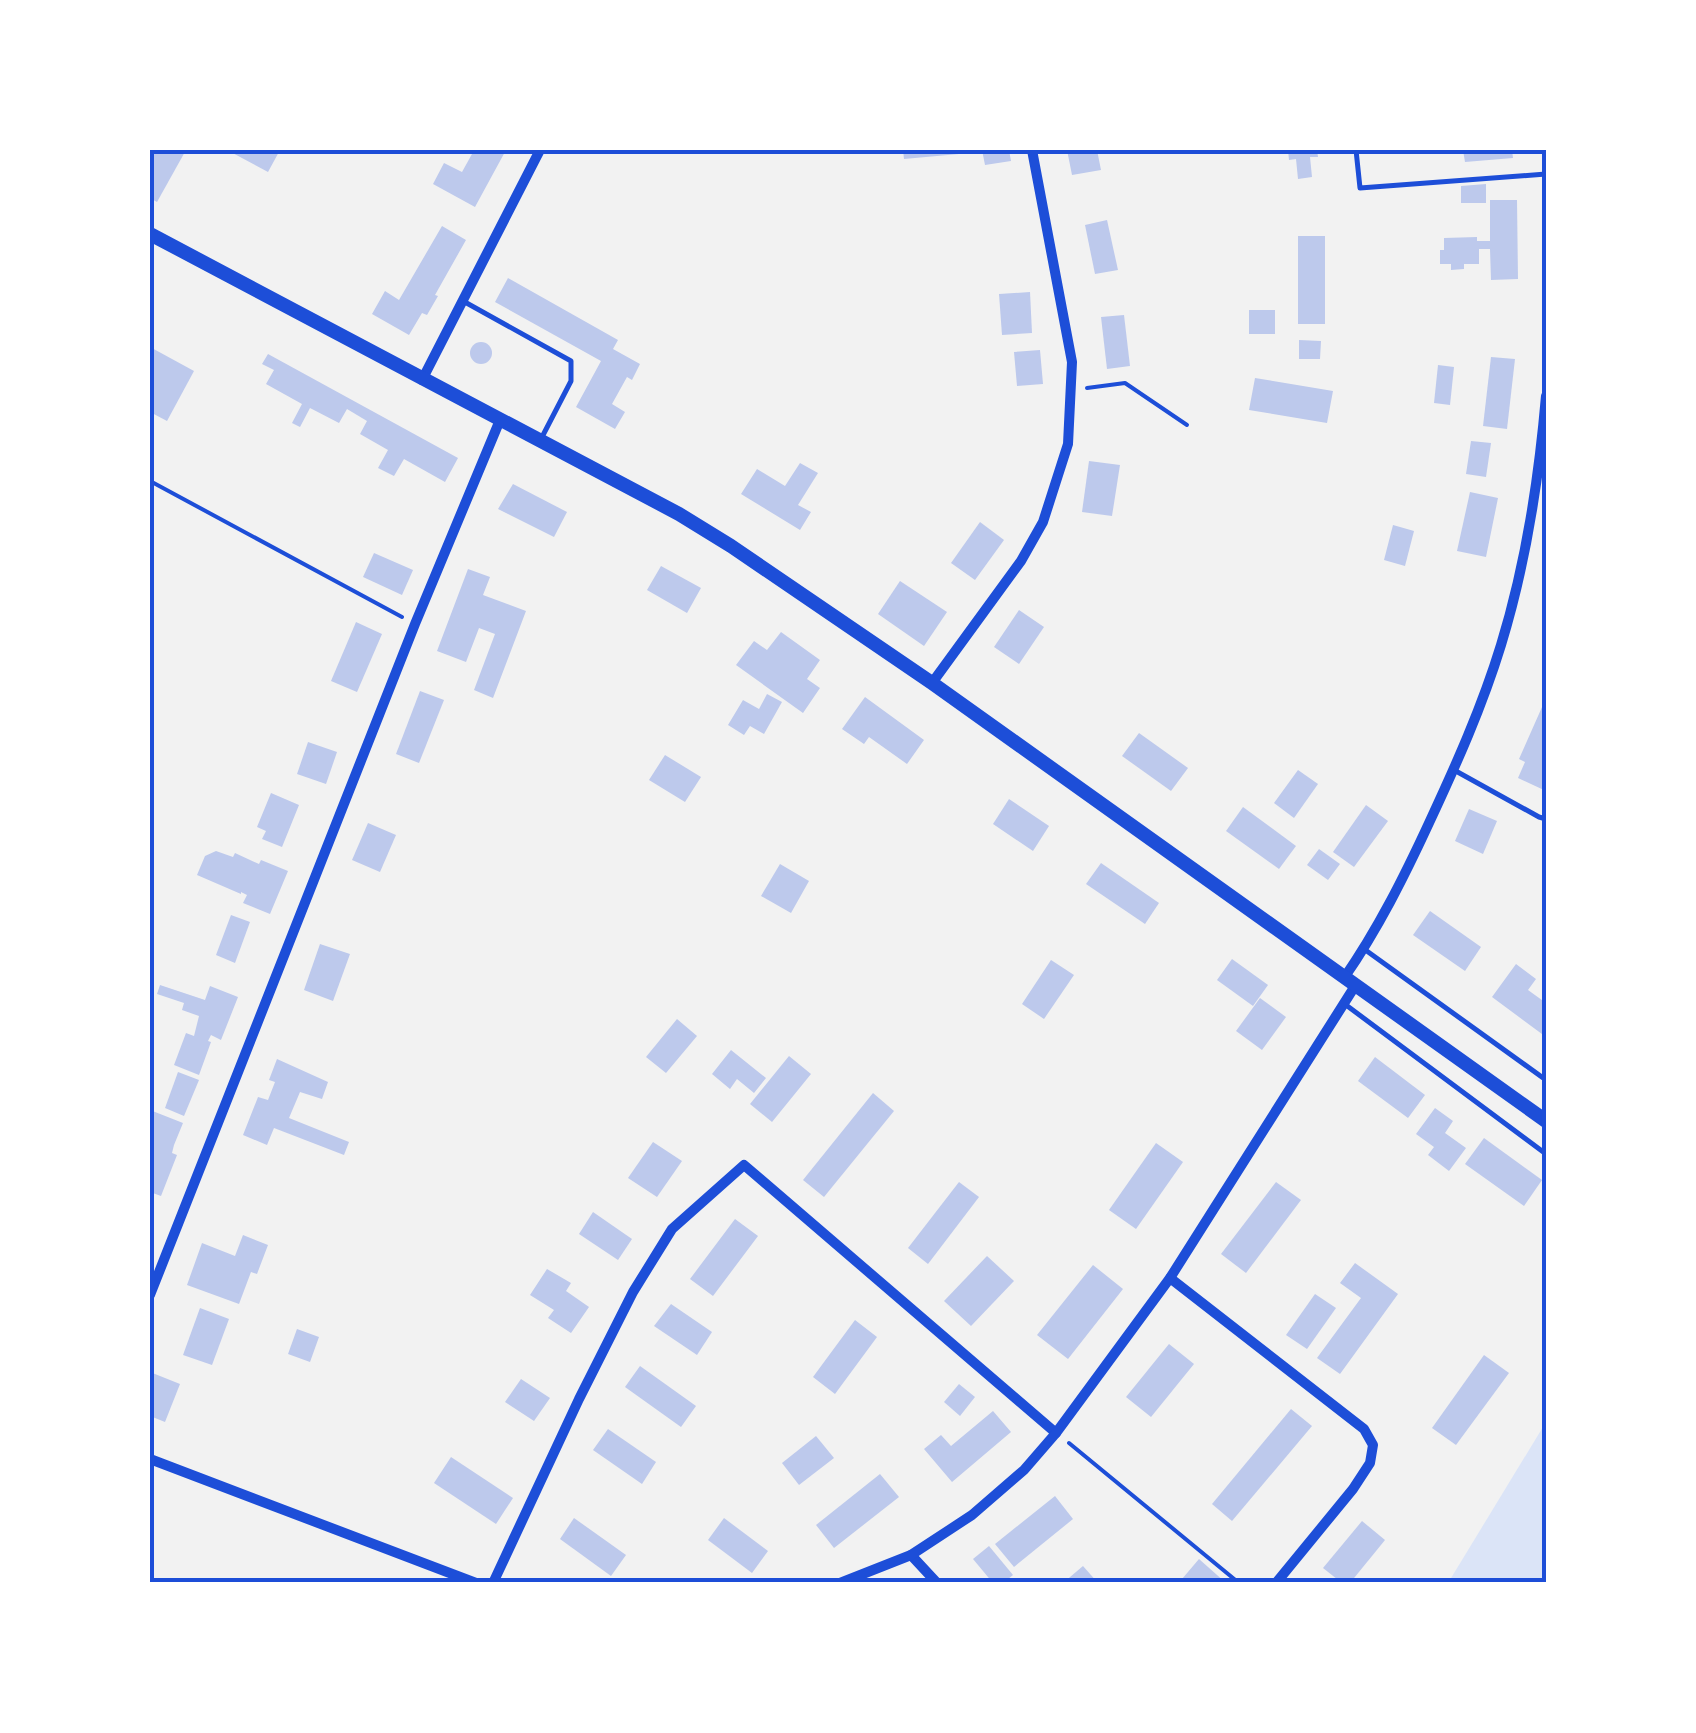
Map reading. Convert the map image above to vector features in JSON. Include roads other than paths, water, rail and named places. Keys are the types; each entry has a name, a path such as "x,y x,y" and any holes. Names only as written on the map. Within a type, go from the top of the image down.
{"street":[{"path":"422,380 540,150"},
{"path":"932,683 1021,561 1043,522 1068,444 1072,362 1032,150"},
{"path":"150,234 679,514 731,546 932,683 1546,1122"},
{"path":"840,1583 911,1555 972,1515 1024,1470 1056,1433 1170,1278 1344,1003 1364,949 1400,886 1454,770 1501,644 1541,453 1546,396"},
{"path":"150,1295 500,420"},
{"path":"493,1583 578,1399 633,1292 672,1229 744,1166 1056,1433"},
{"path":"1170,1278 1364,1429 1372,1445 1370,1463 1352,1489 1276,1583"},
{"path":"150,1459 476,1583"},
{"path":"911,1555 937,1583"}],"lane":[{"path":"1356,150 1360,188 1546,174"},
{"path":"463,301 571,362 571,381 540,441"},
{"path":"1454,770 1546,819"},
{"path":"1364,949 1546,1080"},
{"path":"1344,1003 1546,1154"}]}
